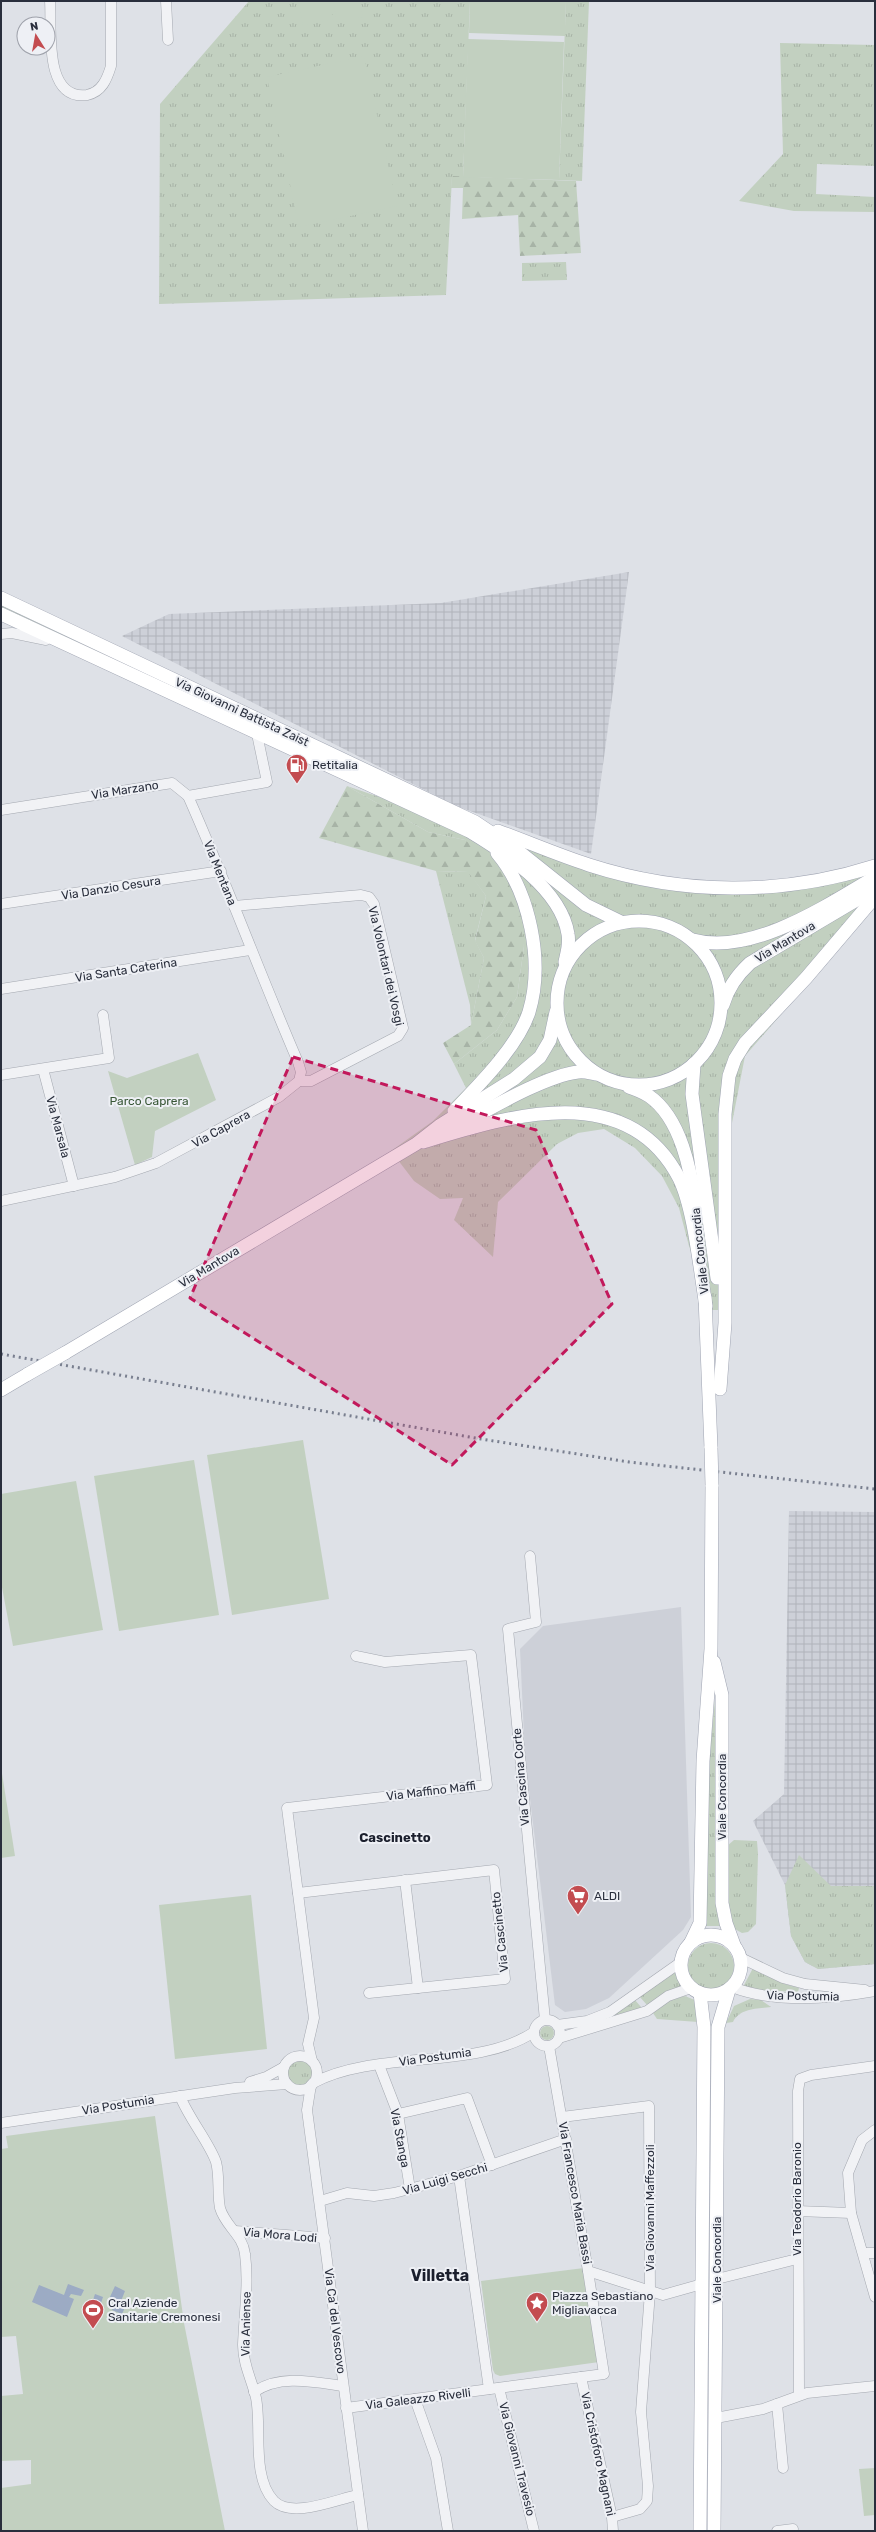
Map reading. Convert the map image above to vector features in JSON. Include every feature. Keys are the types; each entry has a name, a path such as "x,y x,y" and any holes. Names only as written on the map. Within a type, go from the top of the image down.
{"main road":[{"name":"Via Giovanni Battista Zaist","path":"1,598 474,822 517,850 586,905 621,922"},
{"name":"Via Giovanni Battista Zaist","path":"1,614 483,839 521,866 536,880 557,908 568,934 569,945 558,986 556,1012"},
{"path":"474,822 590,865 630,875 697,886 757,889 789,886 845,876 875,866"},
{"path":"416,1144 438,1126 466,1099 505,1053 523,1024 531,1000 534,959 526,906 514,876 504,862 483,839"},
{"name":"Via Mantova","path":"692,939 709,944 727,944 786,926 875,878"},
{"name":"Via Mantova","path":"720,1017 726,993 737,976 750,963 875,888"},
{"path":"720,1389 725,1323 725,1114 729,1076 735,1058 745,1043 806,978 875,897"},
{"path":"431,1139 532,1088 567,1074 579,1072 597,1074 622,1083 641,1085 660,1082 678,1075 694,1064 711,1042 720,1017 721,999 719,982 704,952 692,939 667,925 653,921 621,922 605,927 590,936 565,962"},
{"path":"438,1126 514,1079 540,1057 550,1040 556,1012"},
{"path":"556,1012 561,1030 569,1048 582,1063 597,1074"},
{"name":"Viale Concordia","path":"694,1064 692,1094 716,1264 720,1389 711,1448"},
{"name":"Viale Concordia","path":"622,1083 648,1095 660,1106 677,1134 690,1174 695,1199 703,1256 706,1306 712,1485 711,1649 703,1761 700,1923 680,1962 685,1981 695,1991 704,2027 700,2531"},
{"path":"416,1144 431,1139 520,1118 568,1111 598,1114 624,1124 644,1135 662,1154 679,1178 686,1198 706,1306"},
{"name":"Via Mantova","path":"1,1390 416,1144"},
{"name":"Viale Concordia","path":"711,1649 722,1695 722,1903 726,1923 734,1945 741,1958 740,1974 731,1988 718,2027 714,2531"},
{"path":"691,1942 708,1934 718,1935 734,1945"},
{"path":"695,1991 715,1996 731,1988"}],"street":[{"path":"50,1 54,68 57,80 66,91 79,96 92,94 103,86 108,76 111,66 111,1"},
{"path":"166,1 168,40"},
{"path":"1,634 12,633 32,636 74,648"},
{"path":"188,796 267,782 257,734"},
{"name":"Via Marzano","path":"1,810 172,783 188,796"},
{"name":"Via Mentana","path":"188,796 221,871 250,950"},
{"name":"Via Danzio Cesura","path":"1,904 221,871"},
{"name":"Via Volontari dei Vosgi","path":"234,906 361,895 369,897 374,904 403,1028 398,1036 311,1081 299,1081"},
{"path":"250,950 298,1062 301,1072 299,1081"},
{"name":"Via Santa Caterina","path":"1,989 250,950"},
{"path":"1,1075 109,1058 103,1015"},
{"name":"Via Marsala","path":"43,1069 74,1186"},
{"name":"Via Caprera","path":"1,1201 74,1186 135,1171 173,1156 279,1097 299,1081"},
{"name":"Via Cascina Corte","path":"530,1556 536,1622 508,1629 545,2020"},
{"name":"Via Maffino Maffi","path":"313,2063 308,2044 314,2018 287,1808 487,1785 471,1655 385,1662 356,1656"},
{"name":"Via Cascinetto","path":"369,1993 505,1979 494,1870 405,1880"},
{"path":"298,1893 405,1880 418,1988"},
{"name":"Via Postumia","path":"741,1958 784,1978 805,1984 875,1991"},
{"path":"545,2020 557,2025 586,2020 610,2012 680,1962"},
{"name":"Via Postumia","path":"731,1988 750,1994 838,1998 875,1991"},
{"path":"549,2046 559,2038 647,2011 668,1996 695,1991"},
{"name":"Via Postumia","path":"512,2044 534,2032 537,2026 545,2020"},
{"path":"557,2025 560,2031 559,2038"},
{"path":"534,2032 539,2043"},
{"name":"Via Postumia","path":"1,2123 235,2088 290,2086 302,2089 339,2071 477,2052 512,2044 539,2043 549,2046"},
{"path":"295,2057 308,2044"},
{"name":"Via Francesco Maria Bassi","path":"549,2046 588,2271 663,2295 702,2284"},
{"path":"295,2057 304,2056 313,2063 339,2071"},
{"name":"Via Postumia","path":"235,2088 266,2077 284,2067 295,2057"},
{"path":"312,2084 317,2074 313,2063"},
{"name":"Via Stanga","path":"379,2065 398,2114 410,2189"},
{"name":"Via Teodorio Baronio","path":"799,2395 797,2259 798,2091 800,2079 811,2075 875,2066"},
{"path":"284,2067 283,2075 290,2086"},
{"name":"Via Ca' del Vescovo","path":"312,2084 308,2110 363,2531"},
{"name":"Via Ca' del Vescovo","path":"290,2086 308,2110"},
{"name":"Via Aniense","path":"180,2096 187,2114 216,2162 220,2208 226,2221 243,2241 245,2256 243,2346 246,2371 256,2398 259,2456 265,2483 274,2501 288,2509 308,2507 358,2495"},
{"path":"398,2114 467,2098 492,2165"},
{"name":"Via Giovanni Maffezzoli","path":"562,2117 649,2106 650,2292 641,2412 648,2486 647,2501 640,2509 612,2517"},
{"path":"875,2130 862,2140 848,2173 851,2213 864,2253 875,2297"},
{"name":"Via Luigi Secchi","path":"320,2201 346,2194 374,2196 410,2189 459,2176 566,2139"},
{"name":"Via Giovanni Travesio","path":"459,2176 494,2388 534,2531"},
{"path":"798,2211 851,2213"},
{"name":"Via Mora Lodi","path":"235,2231 325,2238"},
{"path":"864,2253 875,2253"},
{"path":"717,2279 797,2259"},
{"path":"494,2388 604,2374 588,2271"},
{"name":"Via Cristoforo Magnani","path":"581,2377 612,2517 613,2531"},
{"path":"254,2392 262,2386 278,2382 304,2381 343,2386"},
{"path":"716,2418 776,2404 799,2395 875,2386"},
{"name":"Via Galeazzo Rivelli","path":"346,2408 494,2388"},
{"path":"415,2399 436,2458 448,2531"},
{"path":"776,2404 783,2468"},
{"path":"777,2531 793,2529"}],"highlighted area":[{"path":"293,1057 536,1130 612,1304 452,1465 190,1298"}],"shaded area":[{"path":"629,572 591,854 456,806 122,636 169,614 441,603"},
{"path":"789,1511 875,1512 875,1964 818,1969 805,1962 791,1936 785,1885 753,1821 784,1794"},
{"path":"681,1607 691,1917 683,1930 609,1998 586,2009 565,2012 555,2005 525,1757 520,1649 543,1626"}],"green space":[{"path":"249,1 470,1 463,177 452,177 446,295 159,304 160,104"},
{"path":"298,1 329,1 333,19 303,25"},
{"path":"333,1 360,1 363,17 337,22"},
{"path":"470,1 566,1 565,36 469,33"},
{"path":"566,1 589,1 582,181 559,180"},
{"path":"468,39 564,42 559,180 463,177"},
{"path":"780,43 875,45 875,166 817,164 816,194 875,197 875,212 794,211 739,201 783,154"},
{"path":"364,56 397,206 299,227 267,77"},
{"path":"452,176 576,181 581,253 520,256 518,215 462,219 463,188 451,188"},
{"path":"566,262 567,280 522,281 522,263"},
{"path":"1,600 134,666 132,668 1,608"},
{"path":"347,786 618,878 792,889 866,864 875,906 745,1056 732,1123 721,1310 712,1310 689,1246 679,1208 662,1176 635,1148 604,1129 578,1133 557,1144 498,1202 493,1257 454,1220 463,1198 440,1199 414,1181 391,1151 433,1121 466,1088 454,1064 497,1030 517,997 524,946 465,840 428,832"},
{"path":"347,786 428,832 465,840 501,867 518,908 524,946 517,997 497,1030 454,1064 443,1043 471,1025 484,958 475,941 486,896 468,872 436,871 319,838"},
{"path":"436,871 469,872 486,896 475,940 484,958 471,1025 470,1005"},
{"name":"Parco Caprera","path":"198,1053 216,1100 155,1131 152,1157 135,1165 108,1071 127,1078"},
{"path":"303,1440 329,1599 232,1615 207,1455"},
{"path":"194,1460 219,1615 119,1631 94,1476"},
{"path":"76,1481 103,1630 13,1646 1,1582 1,1494"},
{"path":"715,1700 717,1908 721,1926 705,1926 709,1760"},
{"path":"1,1767 15,1856 1,1858"},
{"path":"734,1840 757,1841 756,1924 748,1932 742,1933 733,1928 727,1903 727,1846"},
{"path":"799,1855 831,1886 875,1886 875,1964 818,1969 805,1962 791,1936 785,1885"},
{"path":"251,1895 267,2049 175,2059 159,1905"},
{"path":"716,1943 728,1949 733,1957 733,1975 728,1983 720,1988 706,1989 694,1983 689,1975 688,1961 694,1949 702,1944"},
{"path":"753,1968 785,1984 799,1988 798,1992 751,1990 743,1987"},
{"path":"675,1971 681,1987 665,1992 647,2005 639,1996"},
{"path":"685,1996 697,2001 698,2022 657,2019 653,2013 671,2000"},
{"path":"634,1999 642,2008 608,2017"},
{"path":"750,1999 761,2000 771,2007 749,2010 736,2017 733,2022 726,2023 734,2006"},
{"path":"544,2026 550,2026 554,2030 554,2036 550,2040 544,2040 540,2036 540,2030"},
{"path":"300,2061 309,2064 312,2073 309,2082 300,2085 291,2082 288,2073 291,2064"},
{"name":"Cral Aziende Sanitarie Cremonesi","path":"155,2116 184,2323 225,2531 1,2531 1,2488 31,2484 31,2460 1,2461 1,2396 23,2394 16,2336 1,2337 1,2149 8,2148 6,2136"},
{"path":"584,2268 599,2362 500,2376 495,2374 493,2370 481,2281"},
{"path":"875,2468 875,2515 864,2516 859,2469"}],"water":[{"path":"68,2284 84,2290 81,2296 71,2294 69,2297 74,2299 67,2317 32,2302 39,2285 64,2295"},
{"path":"115,2286 125,2291 121,2301 127,2303 122,2314 112,2310 115,2299 110,2297"},
{"path":"95,2294 103,2297 98,2312 90,2309"}],"railway":[{"path":"1,1354 481,1439 629,1462 875,1489"}],"place":[{"name":"Retitalia","path":"297,784"},
{"name":"ALDI","path":"578,1916"},
{"name":"Piazza Sebastiano Migliavacca","path":"537,2322"},
{"name":"Cral Aziende Sanitarie Cremonesi","path":"93,2330"}],"district":[{"name":"Cascinetto","path":"395,1837"},
{"name":"Villetta","path":"440,2275"}]}
